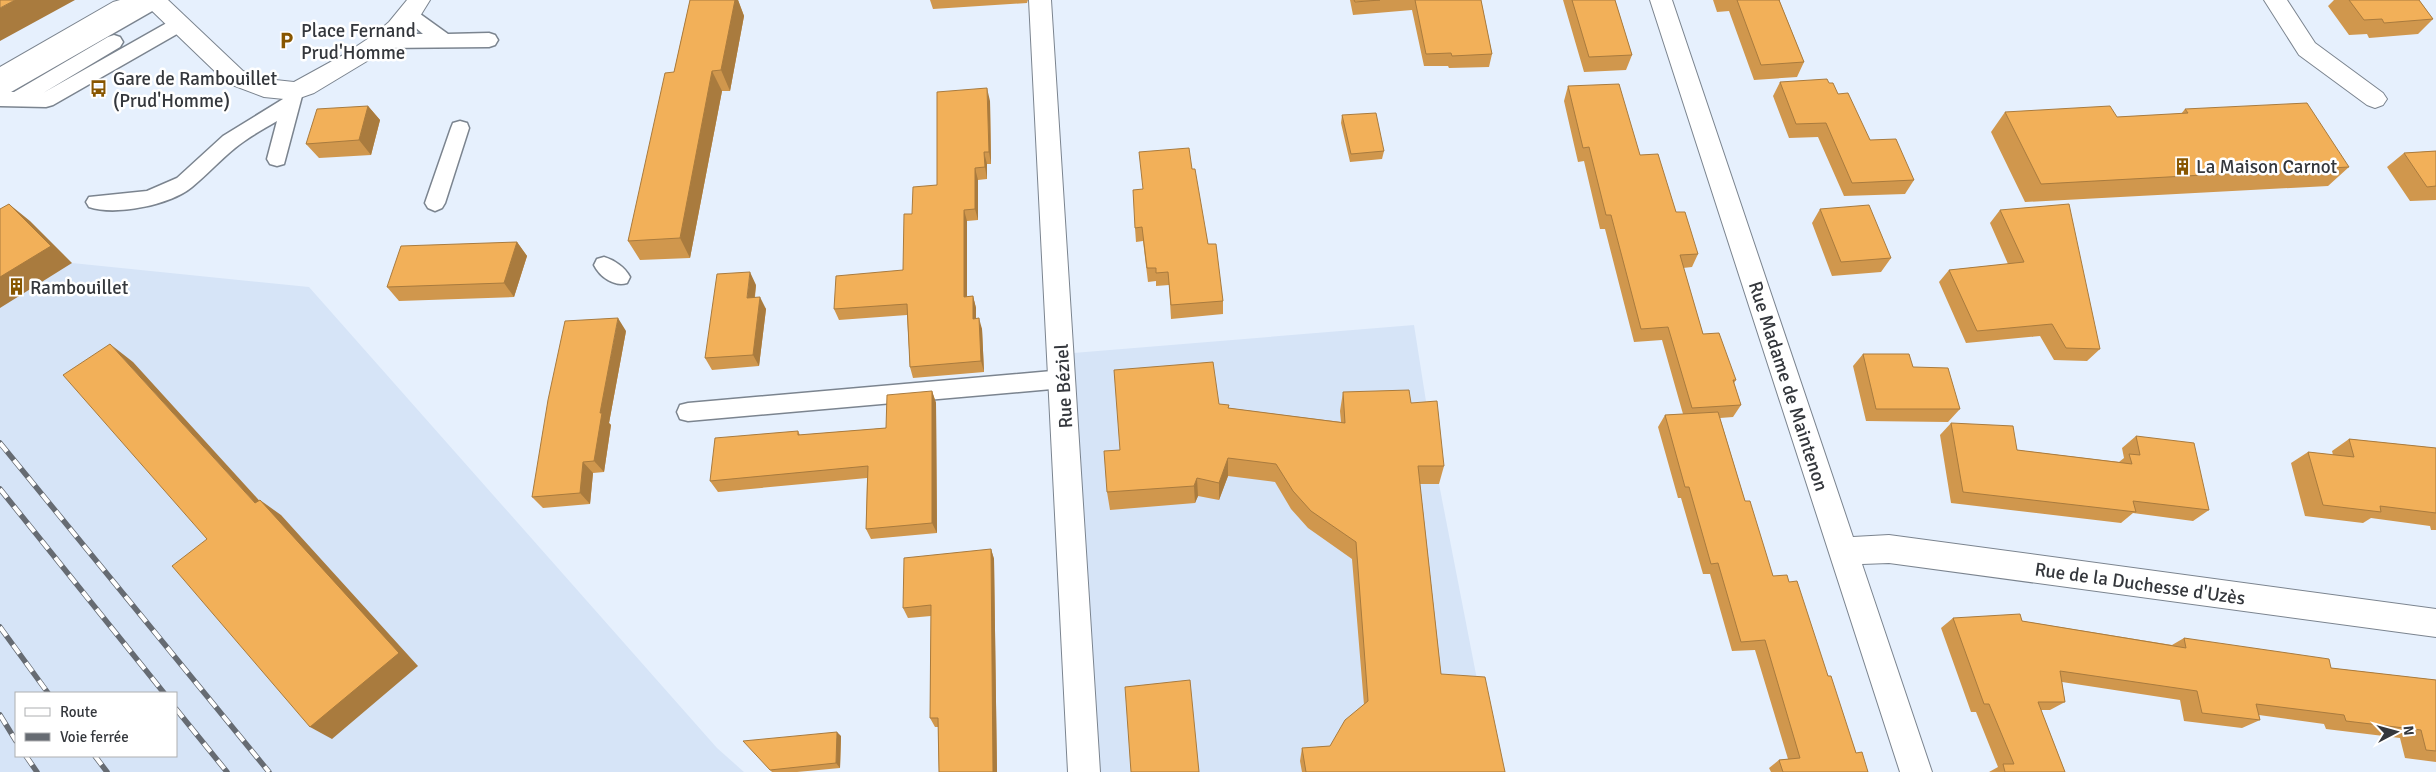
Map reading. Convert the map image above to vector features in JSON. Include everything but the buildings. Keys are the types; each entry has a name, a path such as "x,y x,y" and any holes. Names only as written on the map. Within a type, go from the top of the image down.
{"street":[{"name":"Rue Béziel","path":"1040,0 1084,772"},
{"name":"Rue Madame de Maintenon","path":"1661,0 1916,772"},
{"path":"2275,0 2307,48 2375,99"},
{"path":"0,78 121,8 160,8 234,77 292,97 382,41 417,5"},
{"name":"Rue de la Duchesse d'Uzès","path":"1844,551 1889,549 2436,624"}],"lane":[{"path":"417,5 445,42"},
{"path":"0,90 160,8"},
{"path":"9,99 46,100 160,8"},
{"path":"382,41 445,42 489,40"},
{"path":"276,159 292,97"},
{"path":"96,202 123,202 150,198 184,183 202,169 230,142 292,97"},
{"path":"435,203 460,128"},
{"path":"604,265 620,277"},
{"path":"688,412 1063,378"}],"shaded area":[{"path":"49,240 72,263 309,287 717,748 744,772 0,772 0,256 9,263"},
{"path":"1414,325 1439,484 1495,772 1084,772 1061,354"}],"railway":[{"path":"0,443 269,772"},
{"path":"0,489 163,692"},
{"path":"0,627 47,692"},
{"path":"178,711 227,772"},
{"path":"0,715 15,739"},
{"path":"27,757 37,772"},
{"path":"96,757 107,772"}],"place":[{"name":"Place Fernand Prud'Homme","path":"287,41"},
{"name":"Gare de Rambouillet (Prud'Homme)","path":"99,89"},
{"name":"La Maison Carnot","path":"2182,166"},
{"name":"Rambouillet","path":"16,287"}]}
